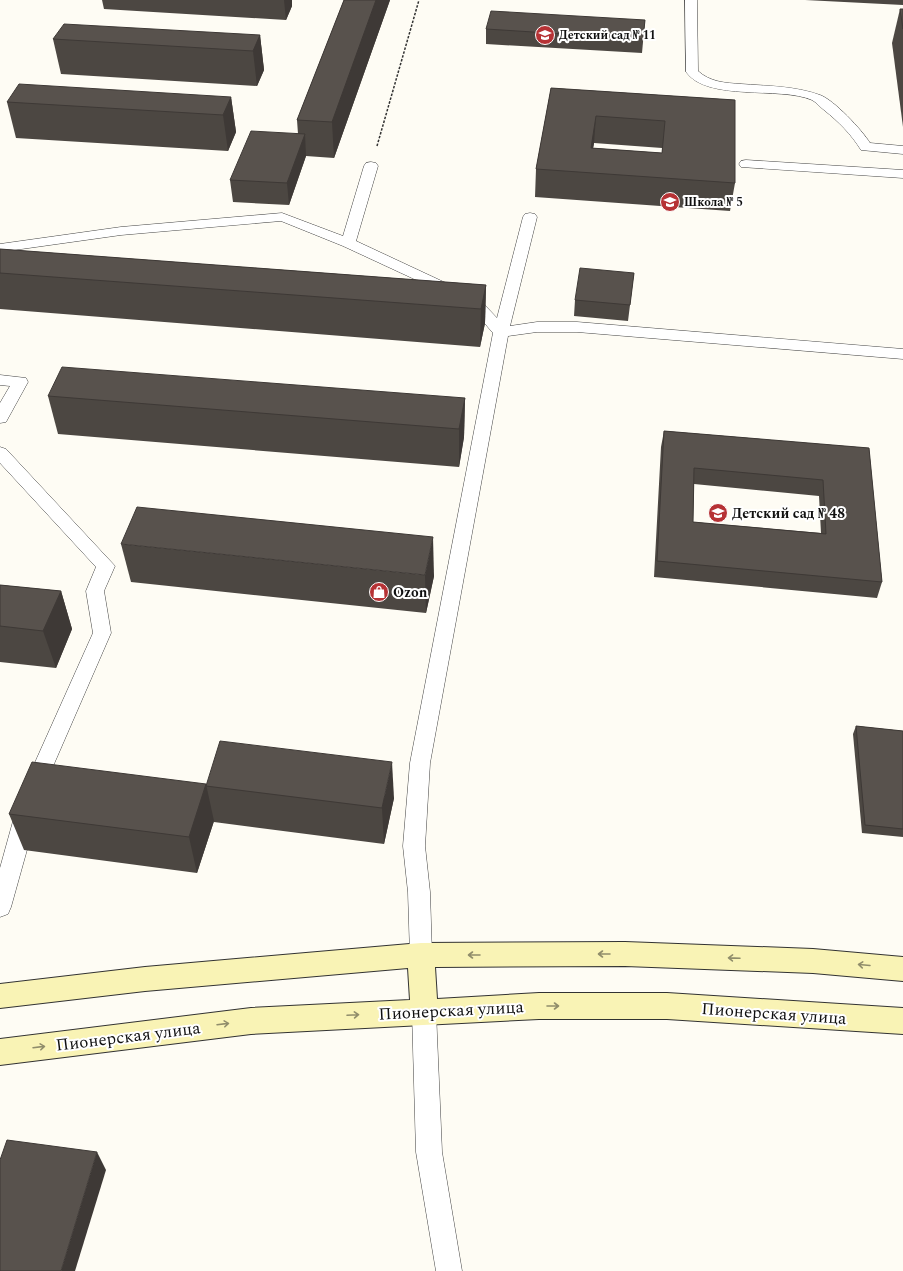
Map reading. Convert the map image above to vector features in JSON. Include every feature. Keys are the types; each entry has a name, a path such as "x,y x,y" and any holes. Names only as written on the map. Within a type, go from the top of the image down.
{"main road":[{"path":"0,996 145,979 421,955 625,954 813,961 903,968"},
{"path":"421,955 424,1012"},
{"name":"Пионерская улица","path":"0,1052 251,1021 539,1006 668,1006 903,1021"}],"lane":[{"path":"691,0 692,72 701,80 723,86 799,93 817,98 843,119 859,136 866,147 903,150"},
{"path":"746,164 903,174"},
{"path":"348,243 371,166"},
{"path":"0,248 121,231 282,217 348,243 474,300 501,332"},
{"path":"421,955 419,892 414,846 420,763 501,332 530,217"},
{"path":"501,332 537,327 577,327 903,354"},
{"path":"0,380 20,382 0,418"},
{"path":"0,453 106,566 95,591 102,633 33,789 0,906"},
{"path":"424,1012 429,1152 449,1271"}],"path":[{"path":"371,166 419,0"}],"building":[{"path":"344,0 376,0 332,122 297,120"},
{"path":"900,9 903,9 903,29"},
{"path":"491,11 645,20 643,39 486,29"},
{"path":"64,24 260,35 253,51 53,39"},
{"path":"19,84 231,97 223,115 7,102"},
{"path":"551,88 735,100 735,183 536,169","holes":["596,116 665,121 662,153 591,148"]},
{"path":"251,131 305,134 287,183 230,180"},
{"path":"0,249 486,285 481,309 0,273"},
{"path":"580,268 634,273 630,305 575,300"},
{"path":"62,367 465,398 459,429 48,396"},
{"path":"664,431 869,448 882,582 657,561","holes":["694,468 823,480 826,534 693,522"]},
{"path":"137,507 433,537 425,575 121,544"},
{"path":"0,585 61,591 43,631 0,626"},
{"path":"856,726 903,731 903,829 865,825"},
{"path":"220,741 392,762 382,808 206,786"},
{"path":"32,762 206,784 189,837 9,814"},
{"path":"7,1140 97,1152 61,1271 0,1271 0,1160"}],"place":[{"name":"Детский сад № 11","path":"545,35"},
{"name":"Школа № 5","path":"670,202"},
{"name":"Детский сад № 48","path":"718,513"},
{"name":"Ozon","path":"379,592"}]}
